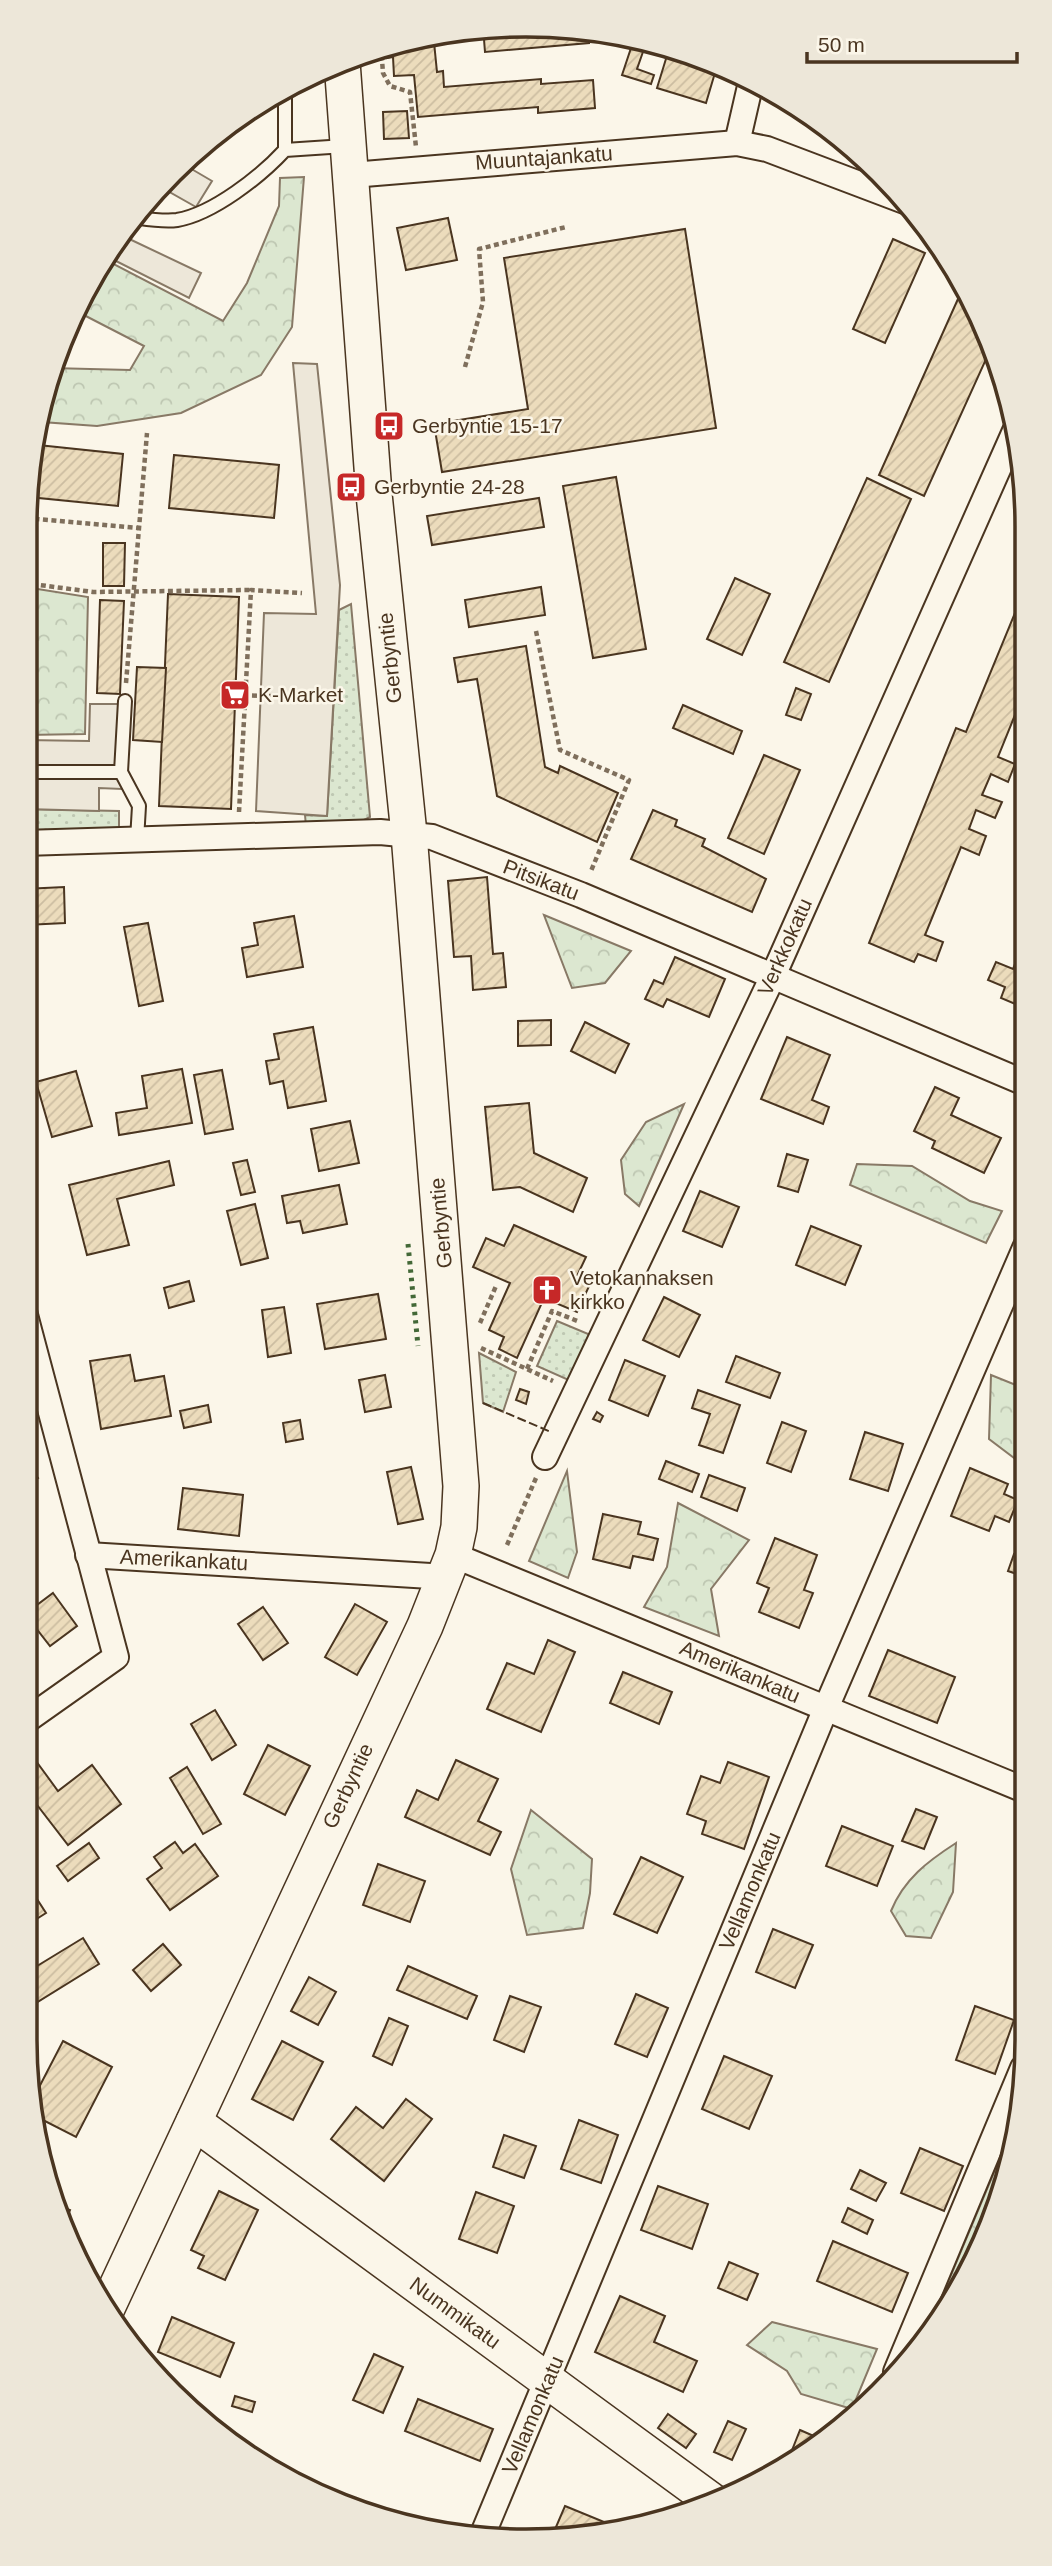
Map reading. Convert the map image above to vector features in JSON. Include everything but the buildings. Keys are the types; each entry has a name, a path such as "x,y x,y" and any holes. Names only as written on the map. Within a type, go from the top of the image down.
{"main road":[{"name":"Gerbyntie","path":"111,2299 450,1566 459,1527 461,1486 409,834 374,494 343,73"},
{"name":"Nummikatu","path":"194,2122 704,2495"}],"street":[{"path":"737,144 749,91"},
{"name":"Muuntajankatu","path":"351,160 418,168 737,144 767,149 885,194"},
{"name":"Verkkokatu","path":"545,1457 773,976 1008,446"},
{"name":"Pitsikatu","path":"37,844 380,832 432,837 581,895 1015,1079"},
{"name":"Vellamonkatu","path":"486,2527 826,1708 1015,1271"},
{"name":"Amerikankatu","path":"37,1384 116,1657 37,1713"},
{"name":"Amerikankatu","path":"88,1555 369,1571 450,1566 826,1708 1015,1786"},
{"path":"906,2348 1012,2095"}],"lane":[{"path":"146,218 176,220 198,214 265,172 285,150 285,100"},
{"path":"285,150 351,160"},
{"path":"125,702 121,772 139,806 137,840"},
{"path":"37,772 121,772"}],"path":[{"path":"382,59 383,73 390,86 410,92 418,168"},
{"path":"465,367 483,302 479,249 566,227"},
{"path":"125,702 147,433"},
{"path":"37,519 138,528"},
{"path":"37,585 93,592 251,590 302,593"},
{"path":"237,838 251,590"},
{"path":"536,631 560,750 629,780 581,895"},
{"path":"235,695 298,697"},
{"path":"476,1331 496,1286"},
{"path":"527,1369 552,1311 604,1331"},
{"path":"471,1343 575,1392"},
{"path":"507,1545 545,1457"}],"green space":[{"path":"304,177 292,327 261,375 181,413 97,426 48,422 63,368 130,370 144,346 85,315 113,264 223,321 247,283 279,206 280,178"},
{"path":"37,589 88,597 85,734 37,735"},
{"path":"351,604 370,817 356,824 306,826 305,815 327,816 339,610"},
{"path":"37,809 119,811 119,829 37,830"},
{"path":"544,915 631,951 605,983 572,988"},
{"path":"684,1104 639,1206 625,1194 621,1160 646,1122"},
{"path":"857,1164 912,1166 970,1201 1002,1211 986,1243 850,1185"},
{"path":"557,1321 593,1336 573,1382 537,1366"},
{"path":"479,1353 516,1372 503,1412 483,1403"},
{"path":"991,1375 1015,1385 1015,1459 989,1439"},
{"path":"567,1471 577,1552 568,1578 529,1561"},
{"path":"678,1503 749,1540 711,1589 719,1636 644,1607 667,1567"},
{"path":"531,1810 592,1859 590,1893 583,1928 527,1935 511,1869"},
{"path":"956,1843 953,1892 931,1938 906,1936 891,1911 896,1900 918,1872"},
{"path":"1002,2153 978,2227 940,2300"},
{"path":"772,2322 877,2349 855,2403 849,2408 801,2394 787,2371 747,2345"}],"shaded area":[{"path":"192,169 212,181 196,207 169,192"},
{"path":"130,239 201,273 189,298 115,260"},
{"path":"293,363 317,364 340,585 327,816 256,811 264,613 316,614"},
{"path":"90,704 123,704 122,789 99,788 99,811 37,809 37,740 89,741"}],"hedge":[{"path":"408,1244 418,1346"}],"fence":[{"path":"483,1403 551,1432"}],"place":[{"name":"Gerbyntie 15-17","path":"389,426"},
{"name":"Gerbyntie 24-28","path":"351,487"},
{"name":"K-Market","path":"235,695"},
{"name":"Vetokannaksen kirkko","path":"547,1290"}]}
